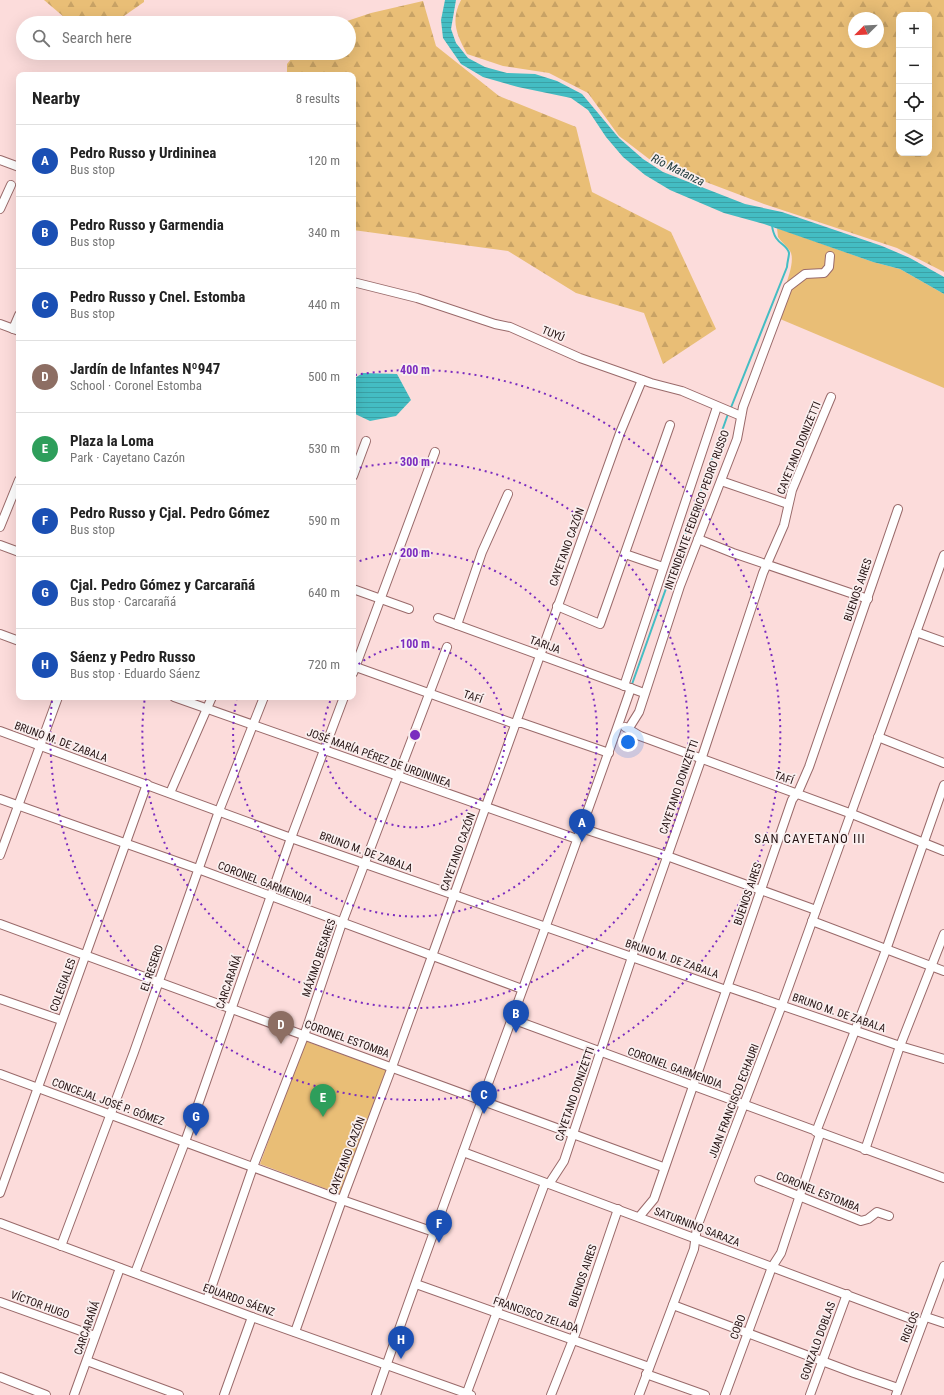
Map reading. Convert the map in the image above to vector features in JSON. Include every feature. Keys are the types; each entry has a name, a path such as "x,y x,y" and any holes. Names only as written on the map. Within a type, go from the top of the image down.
{"street":[{"path":"0,160 16,166"},
{"path":"0,209 11,185"},
{"name":"INTENDENTE FEDERICO PEDRO RUSSO","path":"629,728 639,712 680,586 737,439 733,414 788,287 805,274 824,273 829,267 830,256"},
{"name":"TUYÚ","path":"356,283 418,298 495,324 510,327 580,358 642,380 682,391 733,414"},
{"path":"0,324 16,330"},
{"name":"CAYETANO CAZÓN","path":"295,1332 486,808 630,405 642,380"},
{"name":"CAYETANO DONIZETTI","path":"468,1394 497,1313 547,1184 556,1176 564,1161 766,565 784,525 794,484 831,397"},
{"path":"376,1395 481,1101 546,928 609,753 663,567 717,407"},
{"path":"557,606 600,624 670,425"},
{"path":"356,468 366,441"},
{"path":"356,664 435,452"},
{"path":"721,481 788,504"},
{"path":"0,527 16,487"},
{"path":"457,625 482,552 508,494"},
{"name":"BUENOS AIRES","path":"639,1217 654,1198 663,1167 727,989 792,800 797,794 809,766 898,509"},
{"path":"698,539 766,565 868,599"},
{"path":"0,545 16,551"},
{"path":"625,554 663,567"},
{"name":"JUAN FRANCISCO ECHAURI","path":"639,1395 694,1249 697,1228 782,1005 944,555"},
{"path":"356,590 409,609"},
{"name":"TARIJA","path":"438,618 644,693"},
{"path":"916,632 944,642"},
{"path":"0,634 16,640"},
{"name":"MÁXIMO BESARES","path":"207,1300 253,1167 304,1036 342,923 447,647"},
{"name":"TAFÍ","path":"356,670 609,753"},
{"path":"0,855 57,700"},
{"name":"JOSÉ MARÍA PÉREZ DE URDININEA","path":"182,700 577,839"},
{"path":"170,794 211,700"},
{"name":"EL RESERO","path":"61,1246 110,1115 219,811 263,700"},
{"name":"CARCARAÑÁ","path":"135,1273 185,1142 291,838 343,700"},
{"name":"TAFÍ","path":"618,725 629,728 640,736 701,760 852,814 923,844 944,851"},
{"name":"BRUNO M. DE ZABALA","path":"0,731 291,838 546,928 727,989 855,1029 900,1046 944,1059"},
{"path":"878,737 944,763"},
{"name":"COLEGIALES","path":"0,1193 147,784"},
{"name":"COBO","path":"725,1395 772,1267 780,1253 800,1197 818,1133 855,1029 886,950 944,785"},
{"name":"CORONEL GARMENDIA","path":"0,799 198,869 432,957 522,989"},
{"path":"581,828 667,856 816,910"},
{"path":"812,921 944,971"},
{"name":"CORONEL ESTOMBA","path":"0,924 663,1167"},
{"path":"864,1150 900,1046 930,966 944,934"},
{"path":"0,999 61,1020"},
{"name":"CORONEL GARMENDIA","path":"512,1019 693,1085 864,1150 944,1178"},
{"name":"CONCEJAL JOSÉ P. GÓMEZ","path":"0,1074 342,1200 434,1232"},
{"name":"SATURNINO SARAZA","path":"463,1152 639,1217 695,1240 924,1320 944,1323"},
{"name":"CORONEL ESTOMBA","path":"759,1180 861,1221 868,1219 876,1212 889,1216"},
{"name":"BUENOS AIRES","path":"551,1395 618,1210"},
{"name":"EDUARDO SÁENZ","path":"0,1223 252,1317 468,1394"},
{"name":"RIGLOS","path":"897,1392 944,1266"},
{"name":"CARCARAÑÁ","path":"74,1395 120,1268"},
{"name":"FRANCISCO ZELADA","path":"416,1284 572,1339 704,1395"},
{"name":"GONZALO DOBLAS","path":"810,1395 847,1294"},
{"name":"VÍCTOR HUGO","path":"0,1302 95,1336"},
{"path":"673,1305 823,1361 897,1392"},
{"path":"224,1395 252,1317"},
{"path":"87,1361 179,1395"},
{"path":"0,1378 46,1395"}],"green space":[{"path":"44,0 144,0 144,2 124,16 63,16"},
{"path":"461,0 944,0 944,272 897,248 764,204 653,162 619,136 588,93 549,73 503,66 467,54 456,28 456,15"},
{"path":"423,1 436,46 499,96 576,127 592,192 671,232 716,329 663,364 644,313 576,293 508,251 356,230 356,72 287,72 287,64 290,60 356,60 356,18"},
{"path":"777,228 873,262 900,269 944,294 944,388 773,316 783,293 792,257 789,249 778,237"},
{"path":"305,1041 386,1070 340,1194 260,1164"}],"water":[{"path":"445,0 456,0 451,29 456,43 468,58 485,67 507,73 535,74 557,81 582,94 619,138 643,159 663,172 745,204 782,212 882,246 910,258 944,277 944,294 900,269 873,262 764,224 724,213 670,190 645,175 623,157 606,137 588,110 571,98 518,87 483,77 461,64 443,38 441,20"},
{"path":"363,373 397,374 411,400 396,416 370,421 356,414 356,377"}],"waterway":[{"path":"730,410 787,267 788,250 775,236 772,225"},
{"path":"631,687 728,414"}],"place":[{"name":"Pedro Russo y Urdininea","path":"582,842"},
{"name":"Pedro Russo y Garmendia","path":"516,1033"},
{"name":"Jardín de Infantes Nº947","path":"281,1044"},
{"name":"Pedro Russo y Cnel. Estomba","path":"484,1114"},
{"name":"Plaza la Loma","path":"323,1117"},
{"name":"Cjal. Pedro Gómez y Carcarañá","path":"196,1136"},
{"name":"Pedro Russo y Cjal. Pedro Gómez","path":"439,1243"},
{"name":"Sáenz y Pedro Russo","path":"401,1359"}],"district":[{"name":"SAN CAYETANO III","path":"810,838"}],"water label":[{"name":"Río Matanza","path":"678,170"}]}
